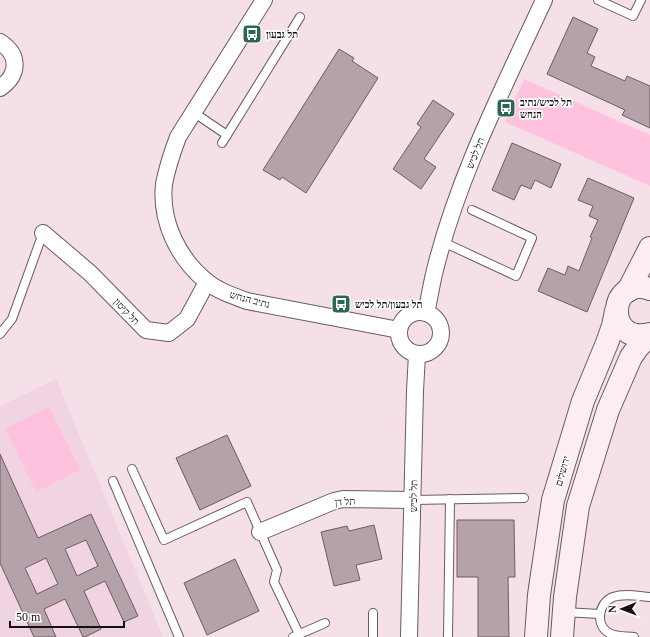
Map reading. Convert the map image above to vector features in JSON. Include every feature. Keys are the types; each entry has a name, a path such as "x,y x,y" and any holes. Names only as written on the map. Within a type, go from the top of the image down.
{"main road":[{"path":"628,291 650,248"},
{"path":"628,291 636,288 650,290"},
{"name":"ירושלים","path":"536,637 539,594 553,500 583,401 607,343 613,326 618,303 622,296 628,291"},
{"path":"616,311 618,320 622,327 628,332 634,335 643,336 650,334"},
{"path":"562,637 570,556 578,506 608,410 631,357 650,334"}],"street":[{"name":"נתיב הנחש","path":"264,0 178,137 168,162 164,186 164,209 169,230 179,250 191,267 207,282 226,293 248,301 399,330"},
{"name":"תל לכיש","path":"426,313 443,242 459,196 478,146 544,0"},
{"path":"0,42 7,46 13,54 15,65 13,75 8,83 0,88"},
{"name":"תל קיסון","path":"44,233 90,273 146,330 169,333 187,319 207,282"},
{"path":"420,312 426,313 432,316 438,323 441,333 440,340 433,350 424,354 417,354 408,351 400,337 399,330 403,321 410,315 420,312"},
{"name":"תל לכיש","path":"410,637 417,354"},
{"name":"תל דן","path":"260,532 334,501 413,500"}],"lane":[{"path":"598,0 633,16 642,0"},
{"path":"222,143 300,17"},
{"path":"193,112 227,135"},
{"path":"443,242 516,276 532,238 472,210"},
{"path":"0,334 12,319 44,233"},
{"path":"132,469 164,540 247,502 277,570 274,582 296,636 325,622"},
{"path":"112,481 179,637"},
{"path":"413,500 524,498"},
{"path":"448,637 450,499"},
{"path":"634,637 614,635 607,632 601,624 600,614 604,604 613,597 624,595 650,597"},
{"path":"564,612 600,614"},
{"path":"373,613 373,637"}],"shaded area":[{"path":"524,79 650,135 650,186 505,122"},
{"path":"56,379 163,637 0,637 0,406"},
{"path":"49,407 80,470 36,492 5,429"}],"building":[{"path":"573,17 598,29 587,53 595,57 591,66 625,81 627,76 650,86 650,128 622,115 625,110 547,74"},
{"path":"339,49 354,58 352,61 378,78 306,193 282,177 280,180 263,170"},
{"path":"433,100 454,114 424,159 436,167 421,189 393,169 421,127 417,124"},
{"path":"512,143 561,164 551,188 535,180 531,189 521,185 514,200 492,190"},
{"path":"588,178 634,198 587,312 538,291 548,268 565,275 568,266 579,271 592,238 590,237 598,220 589,216 593,206 578,200"},
{"path":"227,435 251,486 200,510 176,458"},
{"path":"0,454 38,538 91,514 138,616 124,622 105,581 84,591 101,629 83,637 65,599 44,609 56,637 34,637 0,563","holes":["86,540 98,566 77,576 65,549","46,558 58,584 37,594 25,568"]},
{"path":"457,520 514,520 515,577 508,577 509,637 478,637 478,577 457,577"},
{"path":"374,525 382,559 356,565 360,580 334,586 321,532 347,526 349,531"},
{"path":"235,559 259,611 207,635 184,583"}],"place":[{"name":"תל גבעון","path":"252,34"},
{"name":"תל לכיש/נתיב הנחש","path":"506,108"},
{"name":"תל גבעון/תל לכיש","path":"341,304"}]}
